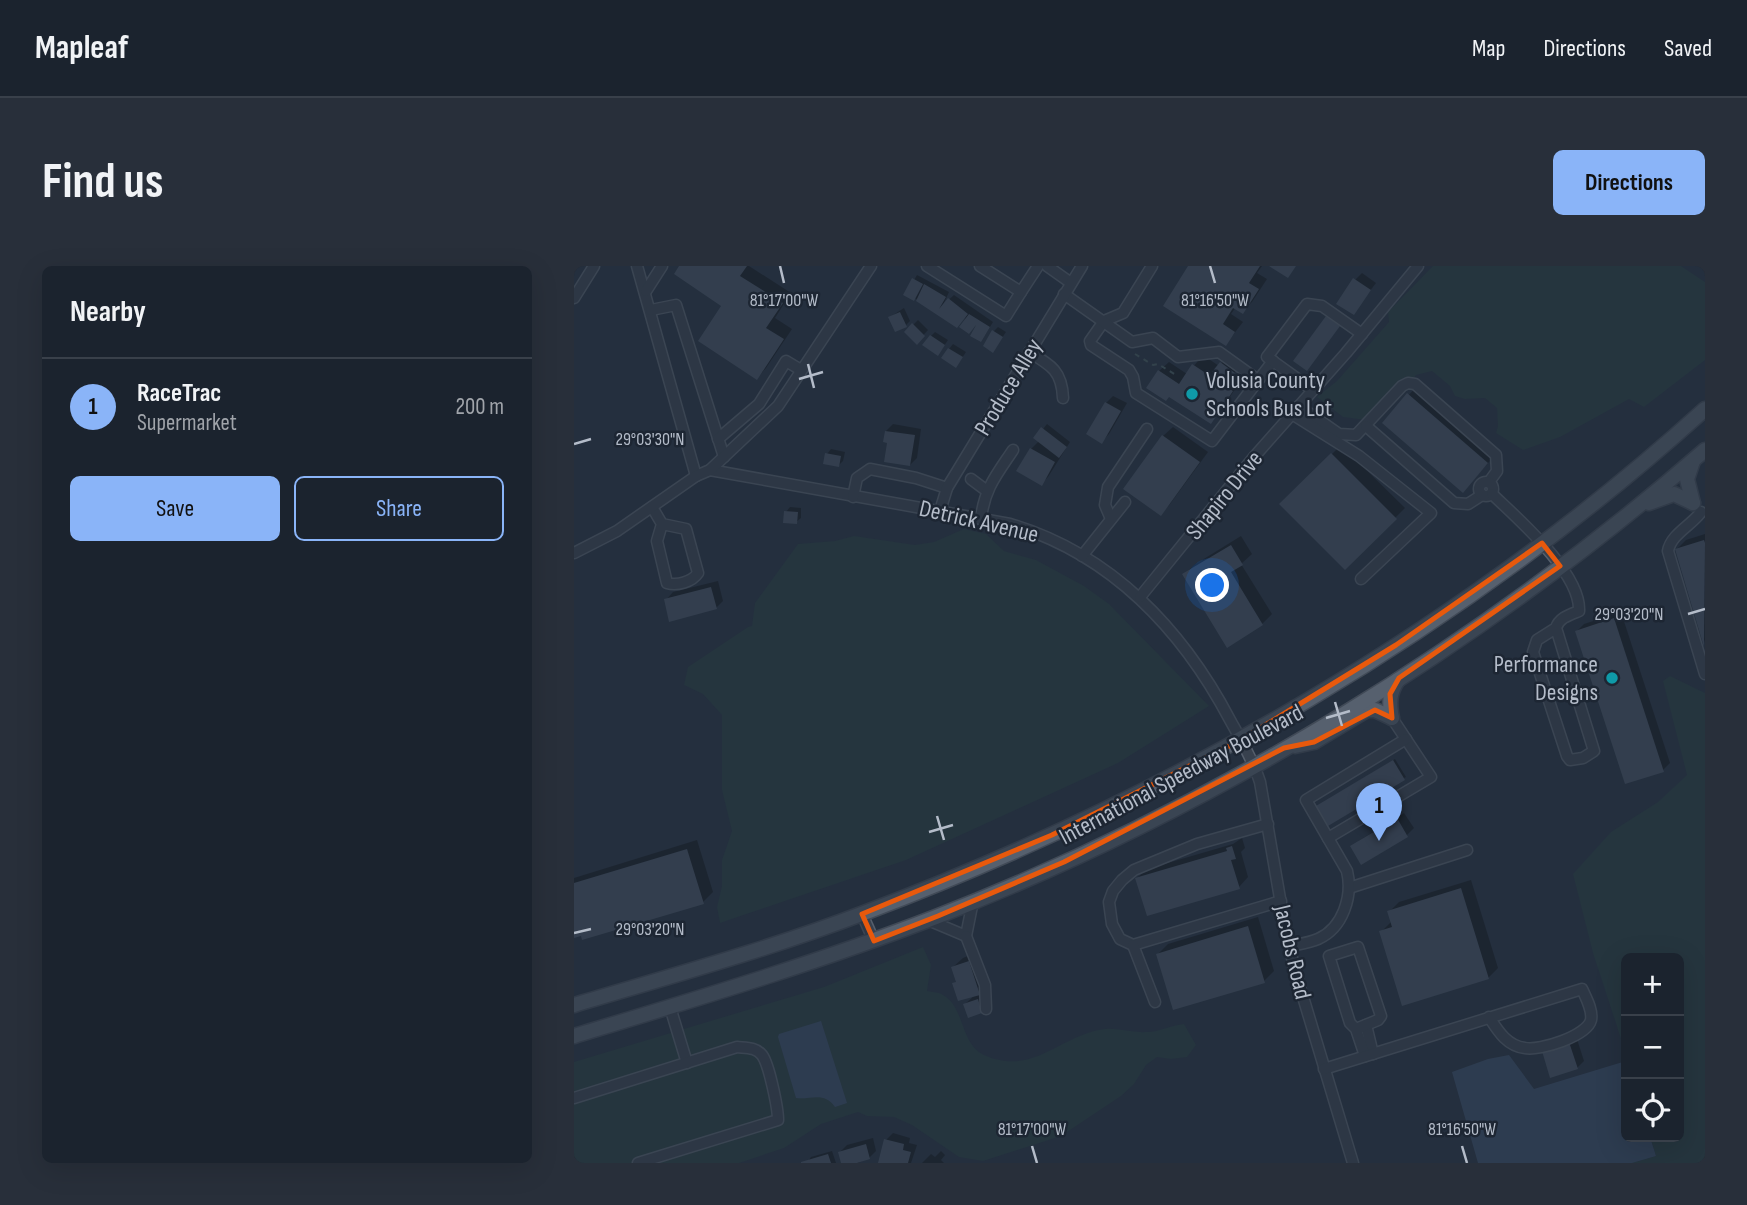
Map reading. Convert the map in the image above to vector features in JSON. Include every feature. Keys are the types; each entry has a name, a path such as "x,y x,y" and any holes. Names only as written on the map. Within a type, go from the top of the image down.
{"main road":[{"name":"International Speedway Boulevard","path":"574,1005 744,954 862,914 1063,830 1241,740 1396,645 1542,543 1705,410"},
{"name":"International Speedway Boulevard","path":"574,1036 811,964 874,941 973,901 1118,836 1254,765 1399,678 1484,622 1560,566 1700,454"},
{"path":"1700,454 1687,479 1700,510"},
{"path":"1624,517 1668,495 1681,496 1700,510"},
{"path":"1392,718 1390,694 1399,678"},
{"path":"1284,748 1314,742 1367,710 1375,710 1392,718"}],"street":[{"path":"575,293 594,266"},
{"path":"637,266 646,290 696,476"},
{"path":"646,290 662,266"},
{"path":"574,553 617,531 696,476 710,470 778,406 871,266"},
{"path":"927,266 1003,321 1038,266"},
{"path":"980,266 1021,292"},
{"path":"1046,266 1071,283"},
{"name":"Produce Alley","path":"940,511 947,488 1082,266"},
{"path":"1152,266 1123,313 1104,321 1090,341 1091,345 1129,370 1136,393 1212,442 1258,380 1307,303 1322,306 1362,334"},
{"name":"Shapiro Drive","path":"1140,597 1253,458 1418,266"},
{"path":"1064,294 1132,342 1153,338 1178,357 1219,352 1258,380"},
{"path":"651,310 676,305 723,457"},
{"path":"1029,352 1045,361 1058,374 1063,398"},
{"path":"1270,359 1313,390"},
{"path":"718,439 759,404 786,361 802,370"},
{"path":"1296,410 1339,434 1356,435 1402,386 1415,384 1496,455 1497,471 1488,490 1468,504 1454,503 1366,426"},
{"path":"1296,410 1431,513 1360,579"},
{"path":"1111,519 1104,505 1108,487 1147,429"},
{"path":"981,519 983,499 1013,450"},
{"path":"853,497 857,478 870,469 916,478 947,488"},
{"name":"Detrick Avenue","path":"710,470 1010,524 1040,533 1082,556 1140,597 1175,634 1212,684 1241,740"},
{"path":"971,480 987,491"},
{"path":"1488,490 1542,543 1560,566 1579,603 1578,611 1563,618 1556,628 1537,640 1533,652 1567,756 1570,760 1583,758 1594,751 1556,628"},
{"path":"1082,556 1125,502"},
{"path":"652,507 662,524 657,541 667,583 693,579 698,573 686,529 662,524"},
{"path":"1700,510 1696,520 1673,539 1668,551 1705,674"},
{"path":"1328,838 1431,777 1392,718"},
{"path":"1290,946 1318,939 1332,929 1343,914 1349,888 1347,871 1306,800 1406,739"},
{"name":"Jacobs Road","path":"1241,740 1254,765 1268,824 1290,946 1353,1163"},
{"path":"1268,824 1197,844 1134,870 1113,891 1109,902 1112,924 1120,939 1133,945 1280,901"},
{"path":"1349,888 1467,850"},
{"path":"973,901 967,936 985,985 986,1009"},
{"path":"862,914 874,941"},
{"path":"928,920 967,936"},
{"path":"1133,945 1154,1002"},
{"path":"1358,947 1381,1016 1361,1027 1350,1023 1329,957 1358,947"},
{"path":"1325,1069 1489,1017 1582,989 1592,1013 1591,1023 1582,1032 1536,1049 1510,1043 1499,1034 1489,1017"},
{"path":"670,1007 687,1063"},
{"path":"1361,1027 1369,1055"},
{"path":"574,1098 737,1047 752,1048 763,1056 778,1106 778,1120 638,1163"}],"highlighted area":[{"path":"1542,543 1560,566 1399,678 1390,694 1392,718 1375,710 1314,742 1284,748 1064,862 938,916 874,941 862,914 1052,835 1241,740 1396,645"}],"green space":[{"path":"1433,266 1681,266 1705,282 1705,360 1644,407 1629,399 1560,437 1523,450 1496,433 1497,408 1485,398 1465,399 1455,396 1450,386 1432,371 1416,375 1403,393 1374,421 1343,417 1317,397 1337,381 1389,322 1388,312"},
{"path":"964,529 986,534 1004,551 1036,560 1084,586 1109,604 1209,706 1118,763 906,860 720,923 717,907 722,886 722,860 732,831 722,790 722,715 703,694 684,685 688,667 752,626 755,603 798,544 835,541 854,536 915,545 934,542"},
{"path":"1670,676 1705,693 1705,1163 1632,1163 1656,1156 1652,1142 1684,1142 1684,953 1621,953 1621,1039 1593,953 1573,874 1611,832 1658,802 1687,775 1663,681"},
{"path":"923,947 931,965 927,991 941,994 950,1001 971,1043 984,1055 1018,1061 1105,1029 1147,1032 1184,1024 1196,1045 1187,1057 1157,1057 1146,1065 1134,1084 1121,1096 1061,1136 983,1161 959,1157 912,1125 894,1117 867,1116 858,1112 821,1124 784,1148 739,1163 574,1163 574,1062 824,987"}],"water":[{"path":"821,1021 847,1103 835,1107 822,1098 796,1098 778,1037 779,1034"},
{"path":"1509,1055 1534,1089 1621,1063 1621,1142 1652,1142 1656,1156 1632,1163 1478,1163 1452,1072 1488,1059"}],"building":[{"path":"679,266 747,266 740,276 783,303 766,328 784,339 757,380 698,341 721,306 674,274"},
{"path":"1188,266 1260,266 1249,283 1259,289 1243,314 1233,308 1223,324 1235,332 1226,346 1163,306"},
{"path":"1269,266 1296,266 1288,278"},
{"path":"912,278 923,284 914,301 903,295"},
{"path":"1353,278 1371,290 1354,315 1336,304"},
{"path":"924,284 946,297 939,309 948,298 968,314 957,328 916,301"},
{"path":"900,312 907,327 895,332 888,317"},
{"path":"969,314 990,327 981,342 970,336 976,325 969,334 959,327"},
{"path":"1326,316 1340,326 1307,371 1293,361"},
{"path":"912,323 925,336 917,345 904,332"},
{"path":"992,330 1003,337 993,353 983,346"},
{"path":"930,335 945,345 938,356 922,345"},
{"path":"948,348 963,357 956,368 941,358"},
{"path":"1220,362 1235,373 1228,383 1212,372"},
{"name":"Volusia County Schools Bus Lot","path":"1192,364 1233,391 1211,424 1169,397 1166,401 1146,388 1158,370 1179,384"},
{"path":"1407,393 1488,463 1463,493 1382,423"},
{"path":"1105,402 1121,411 1102,444 1086,434"},
{"path":"1041,427 1067,447 1059,458 1033,438"},
{"path":"885,431 915,435 910,466 884,462 887,443 883,442"},
{"path":"1162,435 1200,462 1161,516 1123,489"},
{"path":"1030,448 1055,462 1042,486 1016,471"},
{"path":"825,453 841,456 839,467 823,464"},
{"path":"1331,453 1397,519 1345,570 1279,504"},
{"path":"784,511 798,512 797,524 783,523"},
{"path":"1704,540 1705,543 1704,647 1675,549"},
{"path":"1231,545 1243,565 1231,572 1263,625 1227,648 1182,574"},
{"path":"711,587 717,609 669,622 664,599"},
{"name":"Performance Designs","path":"1614,618 1664,772 1625,784 1575,631"},
{"path":"1393,760 1405,780 1328,826 1316,806"},
{"path":"1397,818 1408,837 1361,865 1350,846"},
{"path":"1232,846 1236,859 1231,860 1240,889 1147,916 1135,878 1227,851 1226,848"},
{"path":"687,849 704,904 582,940 581,936 574,938 574,883"},
{"path":"1461,888 1489,979 1402,1006 1379,931 1392,927 1387,911"},
{"path":"1248,926 1265,983 1173,1010 1156,954"},
{"path":"969,961 980,995 958,1001 952,983 956,982 951,967"},
{"path":"978,999 982,1013 968,1018 963,1004"},
{"path":"1569,1042 1578,1069 1550,1078 1542,1051"},
{"path":"884,1139 904,1144 903,1150 911,1152 908,1163 878,1163"},
{"path":"866,1144 870,1159 857,1163 841,1163 838,1152"},
{"path":"828,1154 831,1163 801,1163 801,1162"}],"place":[{"name":"Volusia County Schools Bus Lot","path":"1192,394"},
{"name":"Performance Designs","path":"1612,678"},
{"name":"RaceTrac","path":"1379,841"}]}
